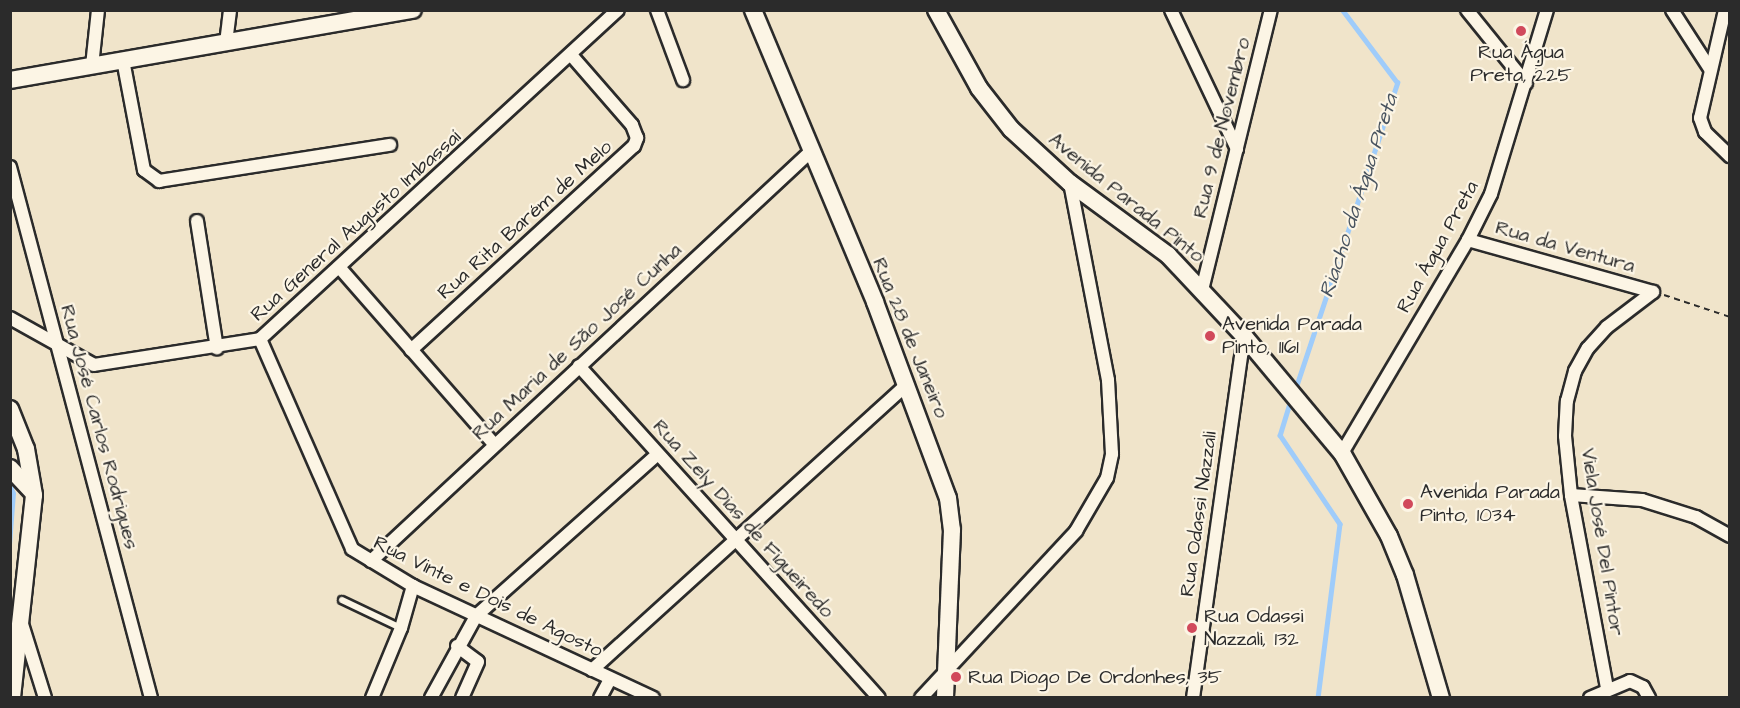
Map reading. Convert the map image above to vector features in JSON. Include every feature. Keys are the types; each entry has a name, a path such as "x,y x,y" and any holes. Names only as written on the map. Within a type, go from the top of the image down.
{"main road":[{"path":"10,80 226,43 332,17 413,10"},
{"name":"Rua 28 de Janeiro","path":"753,10 907,384 951,508 945,698"},
{"name":"Avenida Parada Pinto","path":"936,10 979,88 1011,129 1070,183 1133,226 1202,290 1244,336 1342,453 1389,536 1405,574 1441,698"},
{"path":"10,409 26,449 34,495 12,698"},
{"path":"10,468 26,481 34,495"}],"street":[{"path":"92,66 98,10"},
{"path":"226,43 230,10"},
{"name":"Rua General Augusto Imbassaí","path":"10,318 87,362 102,366 260,339 572,56 618,10"},
{"path":"657,10 683,80"},
{"path":"1171,10 1237,149"},
{"name":"Rua 9 de Novembro","path":"1202,290 1271,10"},
{"path":"1467,10 1526,83"},
{"name":"Rua Água Preta","path":"1342,453 1468,240 1508,148 1548,10"},
{"path":"1672,10 1710,69"},
{"path":"1725,10 1710,69 1701,126 1730,156"},
{"name":"Rua Rita Barém de Melo","path":"411,350 634,146 637,138 632,125 572,56"},
{"path":"123,60 144,170 159,181 390,145"},
{"name":"Rua Maria de São José Cunha","path":"371,561 810,152"},
{"name":"Rua José Carlos Rodrigues","path":"10,167 151,698"},
{"path":"921,698 1076,531 1107,478 1112,454 1108,380 1070,183"},
{"path":"197,221 217,348"},
{"name":"Rua da Ventura","path":"1468,240 1653,292"},
{"path":"339,267 494,444"},
{"name":"Viela José Del Pintor","path":"1607,688 1571,495 1565,436 1567,401 1575,371 1588,348 1607,327 1653,292"},
{"name":"Rua Odassi Nazzali","path":"1194,698 1244,336"},
{"name":"Rua Vinte e Dois de Agosto","path":"260,339 349,544 371,561 413,586 653,698"},
{"name":"Rua Zely Dias de Figueiredo","path":"579,366 879,698"},
{"path":"592,670 907,384"},
{"path":"431,698 457,646 476,616 657,455"},
{"path":"1571,495 1642,501 1695,517 1730,536"},
{"path":"372,698 401,628 413,586"},
{"path":"20,618 45,698"},
{"path":"457,646 478,662 462,698"},
{"path":"600,698 610,679"},
{"path":"1590,698 1607,688 1630,681 1643,687 1649,698"}],"lane":[{"path":"342,600 401,628"}],"path":[{"path":"1653,292 1730,316"}],"water":[{"path":"11,482 16,493 11,558"}],"waterway":[{"name":"Riacho da Água Preta","path":"1295,390 1397,83 1342,10"},
{"name":"Riacho da Água Preta","path":"1291,400 1280,435 1340,524 1318,698"}],"place":[{"name":"Rua Água Preta, 225","path":"1521,31"},
{"name":"Avenida Parada Pinto, 1161","path":"1210,336"},
{"name":"Avenida Parada Pinto, 1034","path":"1408,504"},
{"name":"Rua Odassi Nazzali, 132","path":"1192,628"},
{"name":"Rua Diogo De Ordonhes, 35","path":"956,677"}]}
